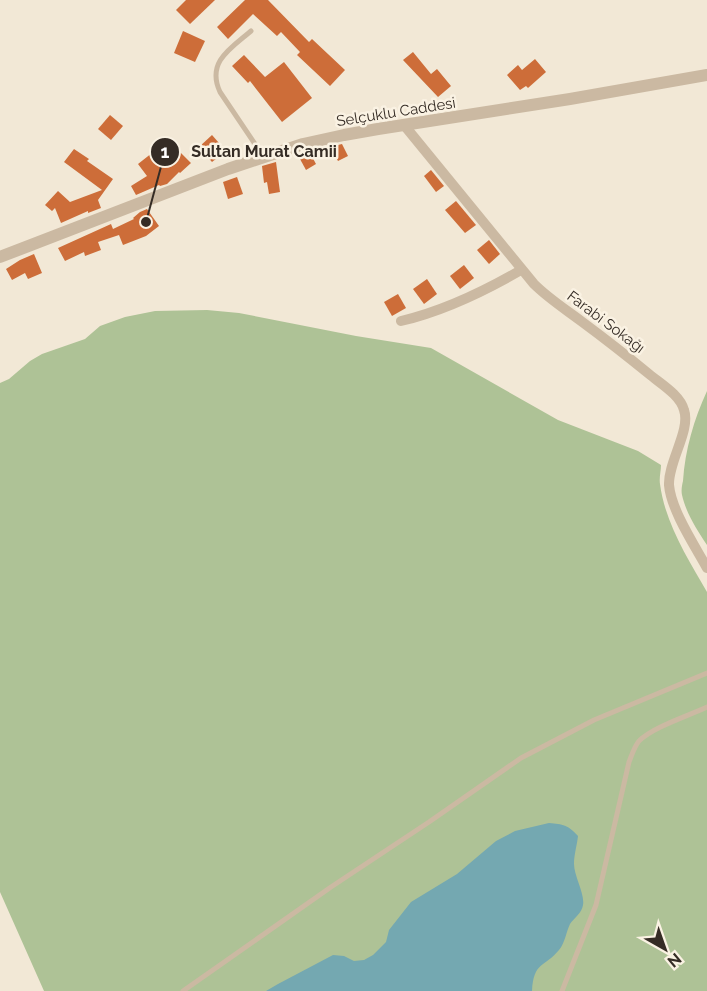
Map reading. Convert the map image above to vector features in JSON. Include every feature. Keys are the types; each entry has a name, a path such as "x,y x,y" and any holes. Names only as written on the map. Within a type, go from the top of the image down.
{"street":[{"name":"Selçuklu Caddesi","path":"0,257 228,169 303,144 344,135 707,75"},
{"name":"Farabi Sokağı","path":"404,125 539,290 611,343 665,387 684,408 686,418 670,474 669,486 672,501 707,568"},
{"path":"401,321 422,316 467,299 521,270"}],"lane":[{"path":"251,31 220,59 215,75 216,85 264,157"},
{"path":"183,991 521,758 594,720 707,673"},
{"path":"562,991 596,905 629,762 637,744 659,728 707,707"}],"green space":[{"path":"207,310 239,313 431,348 558,420 638,451 661,465 660,484 672,527 707,592 707,991 44,991 0,892 0,383 9,379 42,354 85,339 100,326 125,317 155,311"},
{"path":"707,391 707,545 689,515 682,492 691,435"}],"water":[{"path":"549,823 565,826 578,836 574,864 583,905 580,913 570,924 561,947 537,970 532,991 266,991 333,955 344,956 354,961 364,960 373,955 386,942 389,930 411,902 457,874 496,841 515,831"}],"building":[{"path":"186,0 215,0 190,24 176,10"},
{"path":"245,0 268,0 309,42 312,39 345,70 330,86 297,55 300,52 281,32 277,36 253,14 228,39 217,27"},
{"path":"183,31 205,41 195,62 174,53"},
{"path":"413,52 431,74 437,69 451,86 438,97 403,60"},
{"path":"244,55 265,77 284,62 312,98 282,122 250,81 248,83 232,66"},
{"path":"535,59 546,72 528,88 526,86 520,90 507,75 518,65 522,70"},
{"path":"110,115 123,126 111,140 98,129"},
{"path":"212,135 226,151 212,162 199,147"},
{"path":"342,144 348,156 338,161 330,147"},
{"path":"74,149 113,179 98,200 101,208 61,223 55,208 52,211 45,205 58,191 70,202 102,190 64,162"},
{"path":"178,150 191,163 167,184 136,195 131,186 147,176 138,164 152,153 162,165"},
{"path":"310,153 316,164 306,170 300,159"},
{"path":"276,162 280,192 269,194 267,182 264,183 262,166"},
{"path":"431,170 444,186 436,192 424,176"},
{"path":"237,177 243,194 228,199 223,182"},
{"path":"456,201 476,225 465,233 445,210"},
{"path":"147,209 159,226 146,236 123,245 119,235 98,242 101,250 85,256 84,252 65,261 58,248 111,224 113,229 134,219 140,212"},
{"path":"489,240 500,254 489,264 477,250"},
{"path":"34,254 42,273 28,279 25,273 12,280 6,269"},
{"path":"464,265 474,278 460,289 450,276"},
{"path":"427,279 437,294 424,304 413,289"},
{"path":"398,294 406,308 392,316 384,302"}],"place":[{"name":"Sultan Murat Camii","path":"146,222"}]}
